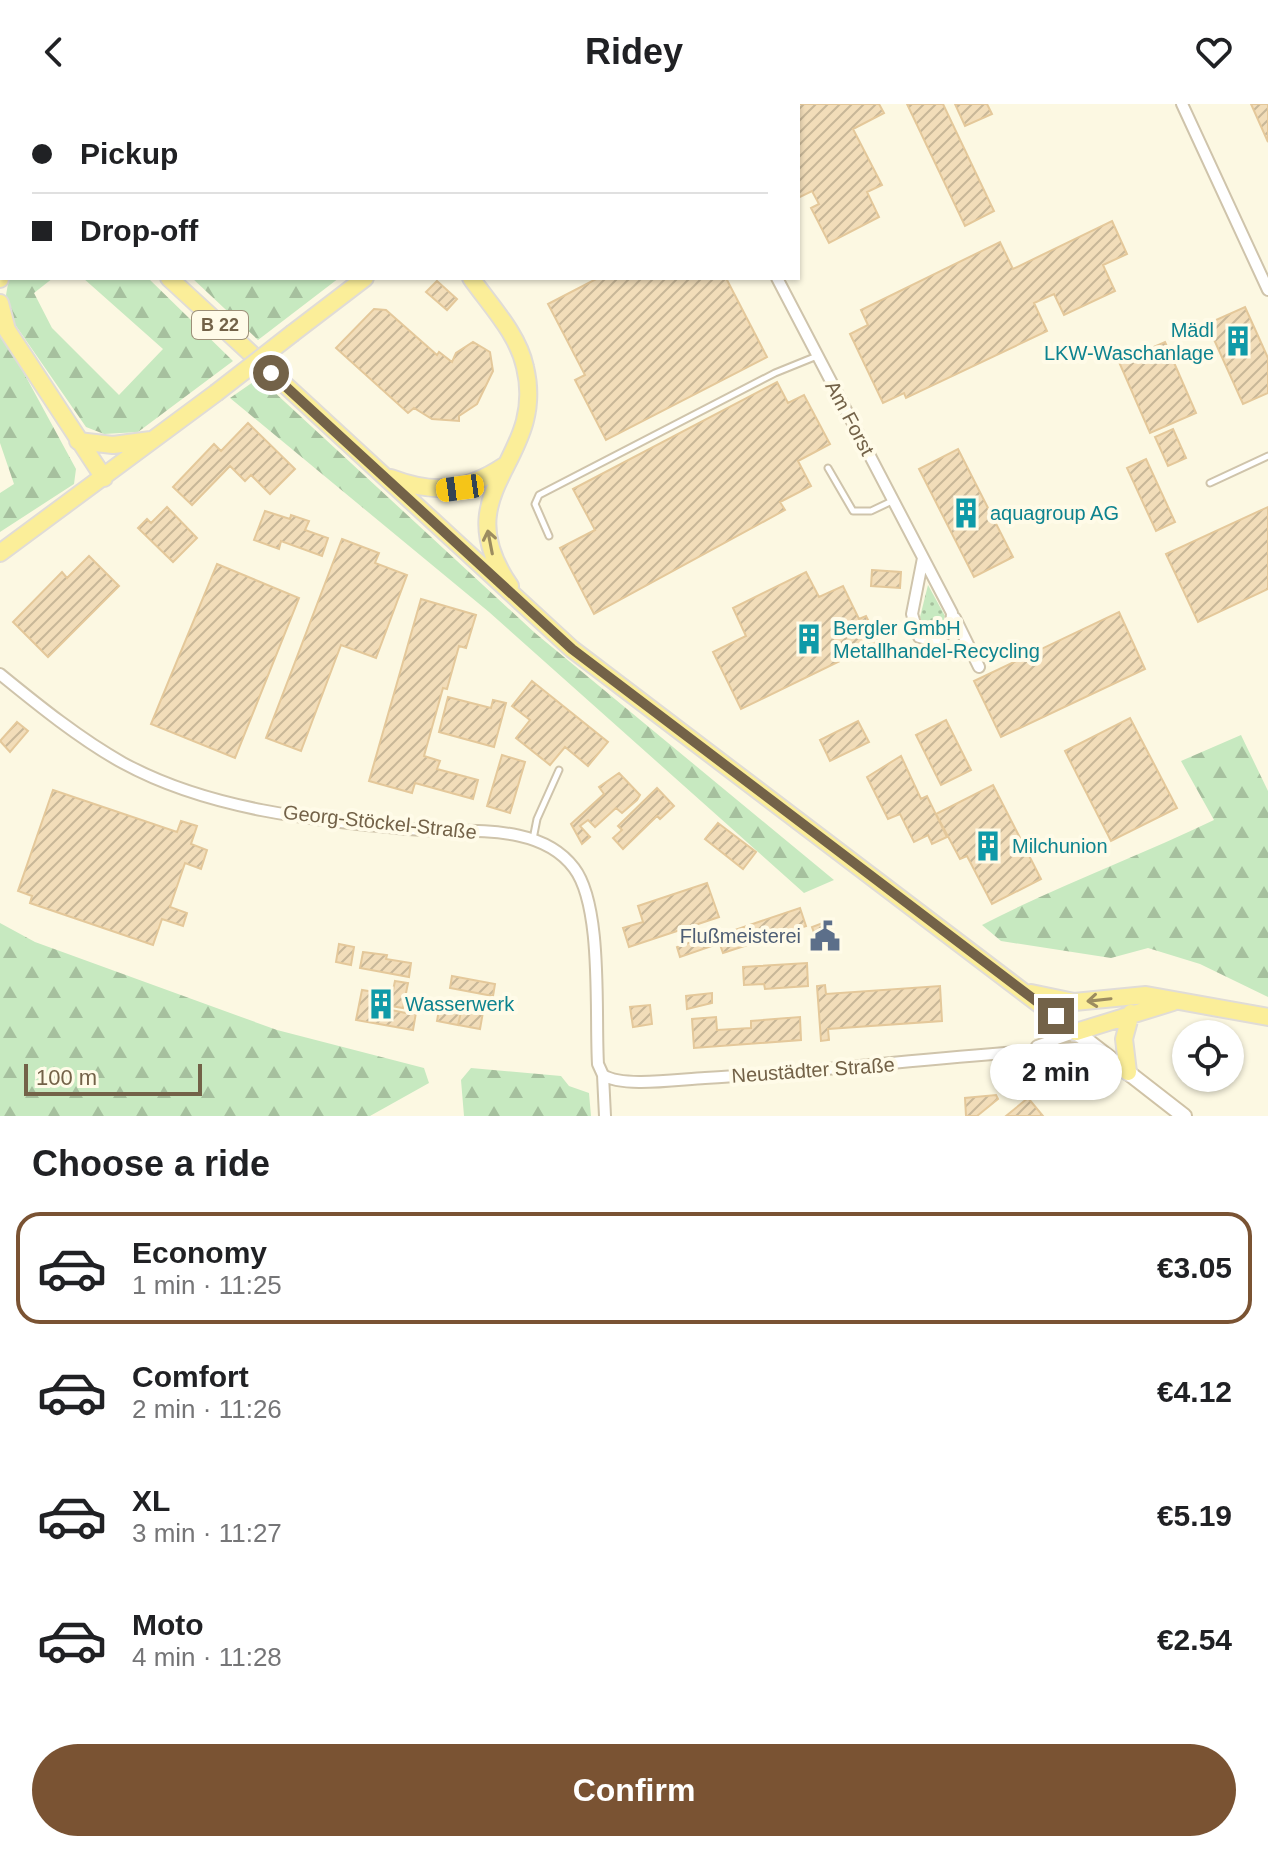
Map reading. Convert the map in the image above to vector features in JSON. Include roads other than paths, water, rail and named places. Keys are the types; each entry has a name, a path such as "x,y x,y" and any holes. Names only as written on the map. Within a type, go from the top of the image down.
{"main road":[{"name":"B 22","path":"171,280 526,610 572,649 1076,1032 1173,1002"},
{"path":"0,553 156,439 362,280"},
{"path":"472,280 516,343 525,365 526,429 491,493 487,539 496,565 526,610"},
{"path":"0,303 7,330 104,478"},
{"path":"78,441 113,445 156,439"},
{"path":"381,475 436,491 482,481 508,463"},
{"name":"B 22","path":"1025,992 1074,1002 1146,995 1268,1017"},
{"path":"1128,1072 1124,1039 1131,1013"},
{"path":"1076,1032 1184,1116"}],"street":[{"path":"1182,104 1268,290"},
{"name":"Am Forst","path":"778,280 979,667"},
{"path":"923,558 912,614 914,630 926,640 944,638 954,623 952,613"},
{"name":"Georg-Stöckel-Straße","path":"0,674 126,765 211,798 306,818 533,839 553,848 575,869 590,902 598,1064 603,1075 605,1116"},
{"name":"Neustädter Straße","path":"1024,1050 1076,1032"},
{"name":"Neustädter Straße","path":"603,1075 616,1081 830,1071 1024,1050 1095,1047"}],"lane":[{"path":"549,536 535,504 539,495 772,375 818,356"},
{"path":"1210,483 1268,456"},
{"path":"828,468 853,511 871,511 893,500"},
{"path":"533,839 537,819 559,770"}],"place":[{"name":"Mädl LKW-Waschanlage","path":"1238,341"},
{"name":"aquagroup AG","path":"966,513"},
{"name":"Bergler GmbH Metallhandel-Recycling","path":"809,639"},
{"name":"Milchunion","path":"988,846"},
{"name":"Flußmeisterei","path":"825,936"},
{"name":"Wasserwerk","path":"381,1004"}]}
